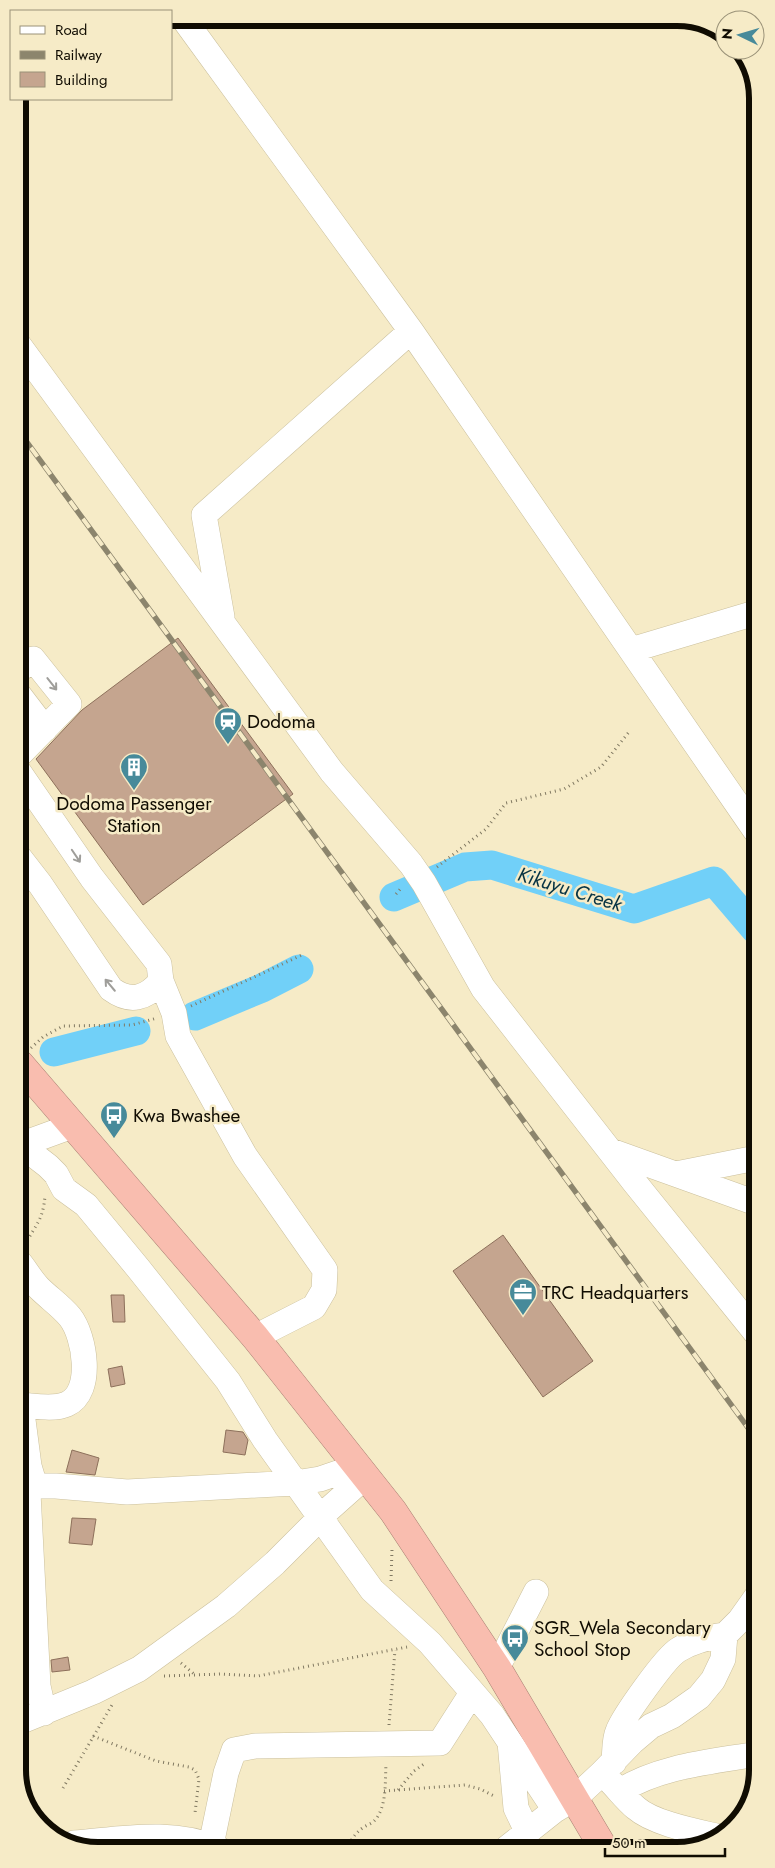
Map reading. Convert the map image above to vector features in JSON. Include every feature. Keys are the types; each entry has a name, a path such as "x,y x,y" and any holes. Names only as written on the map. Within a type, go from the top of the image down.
{"highway":[{"path":"26,1071 255,1337 392,1511 497,1668 565,1804 599,1842"}],"street":[{"path":"189,26 411,331 749,821"},
{"path":"224,624 204,515 411,331"},
{"path":"26,355 332,772 411,864 424,883 483,988 635,1183 749,1324"},
{"path":"631,650 749,615"},
{"path":"26,664 33,659 69,704 26,748"},
{"path":"26,704 45,729"},
{"path":"26,782 92,878 159,964 161,981 174,1013 178,1036 245,1156 325,1270 324,1290 314,1307 255,1337"},
{"path":"26,865 111,988 120,996 137,998 153,991 161,981"},
{"path":"26,1143 72,1126"},
{"path":"26,1149 56,1174 64,1189 86,1205 228,1381 265,1440 372,1590 430,1643 492,1715 510,1742 565,1804"},
{"path":"611,1151 749,1200"},
{"path":"635,1183 749,1159"},
{"path":"26,1272 30,1289 71,1318 80,1340 85,1366 82,1390 74,1400 66,1404 45,1407 26,1405"},
{"path":"26,1443 29,1466 35,1486"},
{"path":"33,1717 38,1686 27,1600 28,1494 35,1486 127,1492 295,1483 362,1471"},
{"path":"33,1717 93,1692 140,1669 226,1606 275,1563 320,1518 362,1471"},
{"path":"497,1668 536,1592"},
{"path":"515,1842 565,1804 651,1726 672,1716 699,1697 713,1680 723,1659 726,1635 749,1607"},
{"path":"708,1834 686,1829 637,1810 620,1791 608,1767 618,1732 631,1708 666,1661 677,1650 711,1636 726,1635"},
{"path":"209,1842 226,1773 234,1750 255,1746 440,1743 472,1692"},
{"path":"510,1742 516,1808 528,1832"},
{"path":"620,1791 647,1778 668,1771 749,1756"},
{"path":"92,1842 156,1836 187,1842"}],"path":[{"path":"435,869 486,829 506,804 564,789 601,766 629,732"},
{"path":"396,894 406,883"},
{"path":"26,1247 44,1208 48,1166"},
{"path":"388,1605 392,1572 392,1546"},
{"path":"162,1676 221,1674 258,1676 430,1643"},
{"path":"63,1788 116,1700"},
{"path":"94,1736 156,1761 195,1770 199,1779 207,1842"},
{"path":"384,1791 465,1785 492,1795 516,1808"}],"building":[{"name":"Dodoma Passenger Station","path":"178,638 293,794 143,905 36,759 82,710"},
{"name":"TRC Headquarters","path":"503,1235 593,1361 543,1397 453,1271"},
{"path":"111,1295 124,1295 125,1322 113,1322"},
{"path":"122,1366 125,1384 111,1387 108,1369"},
{"path":"226,1430 243,1432 248,1440 245,1455 223,1452"},
{"path":"72,1450 99,1458 95,1475 66,1472"},
{"path":"72,1518 96,1519 92,1545 69,1543"},
{"path":"68,1657 70,1670 52,1672 51,1660"}],"waterway":[{"name":"Kikuyu Creek","path":"394,897 465,867 492,865 634,909 714,881 749,922"},
{"name":"Kikuyu Creek","path":"195,1016 262,988 299,969"},
{"name":"Kikuyu Creek","path":"54,1052 136,1031"}],"railway":[{"path":"26,441 749,1429"}],"place":[{"name":"Dodoma","path":"228,745"},
{"name":"Dodoma Passenger Station","path":"134,791"},
{"name":"Kwa Bwashee","path":"114,1139"},
{"name":"TRC Headquarters","path":"523,1316"},
{"name":"SGR_Wela Secondary School Stop","path":"515,1662"}]}
